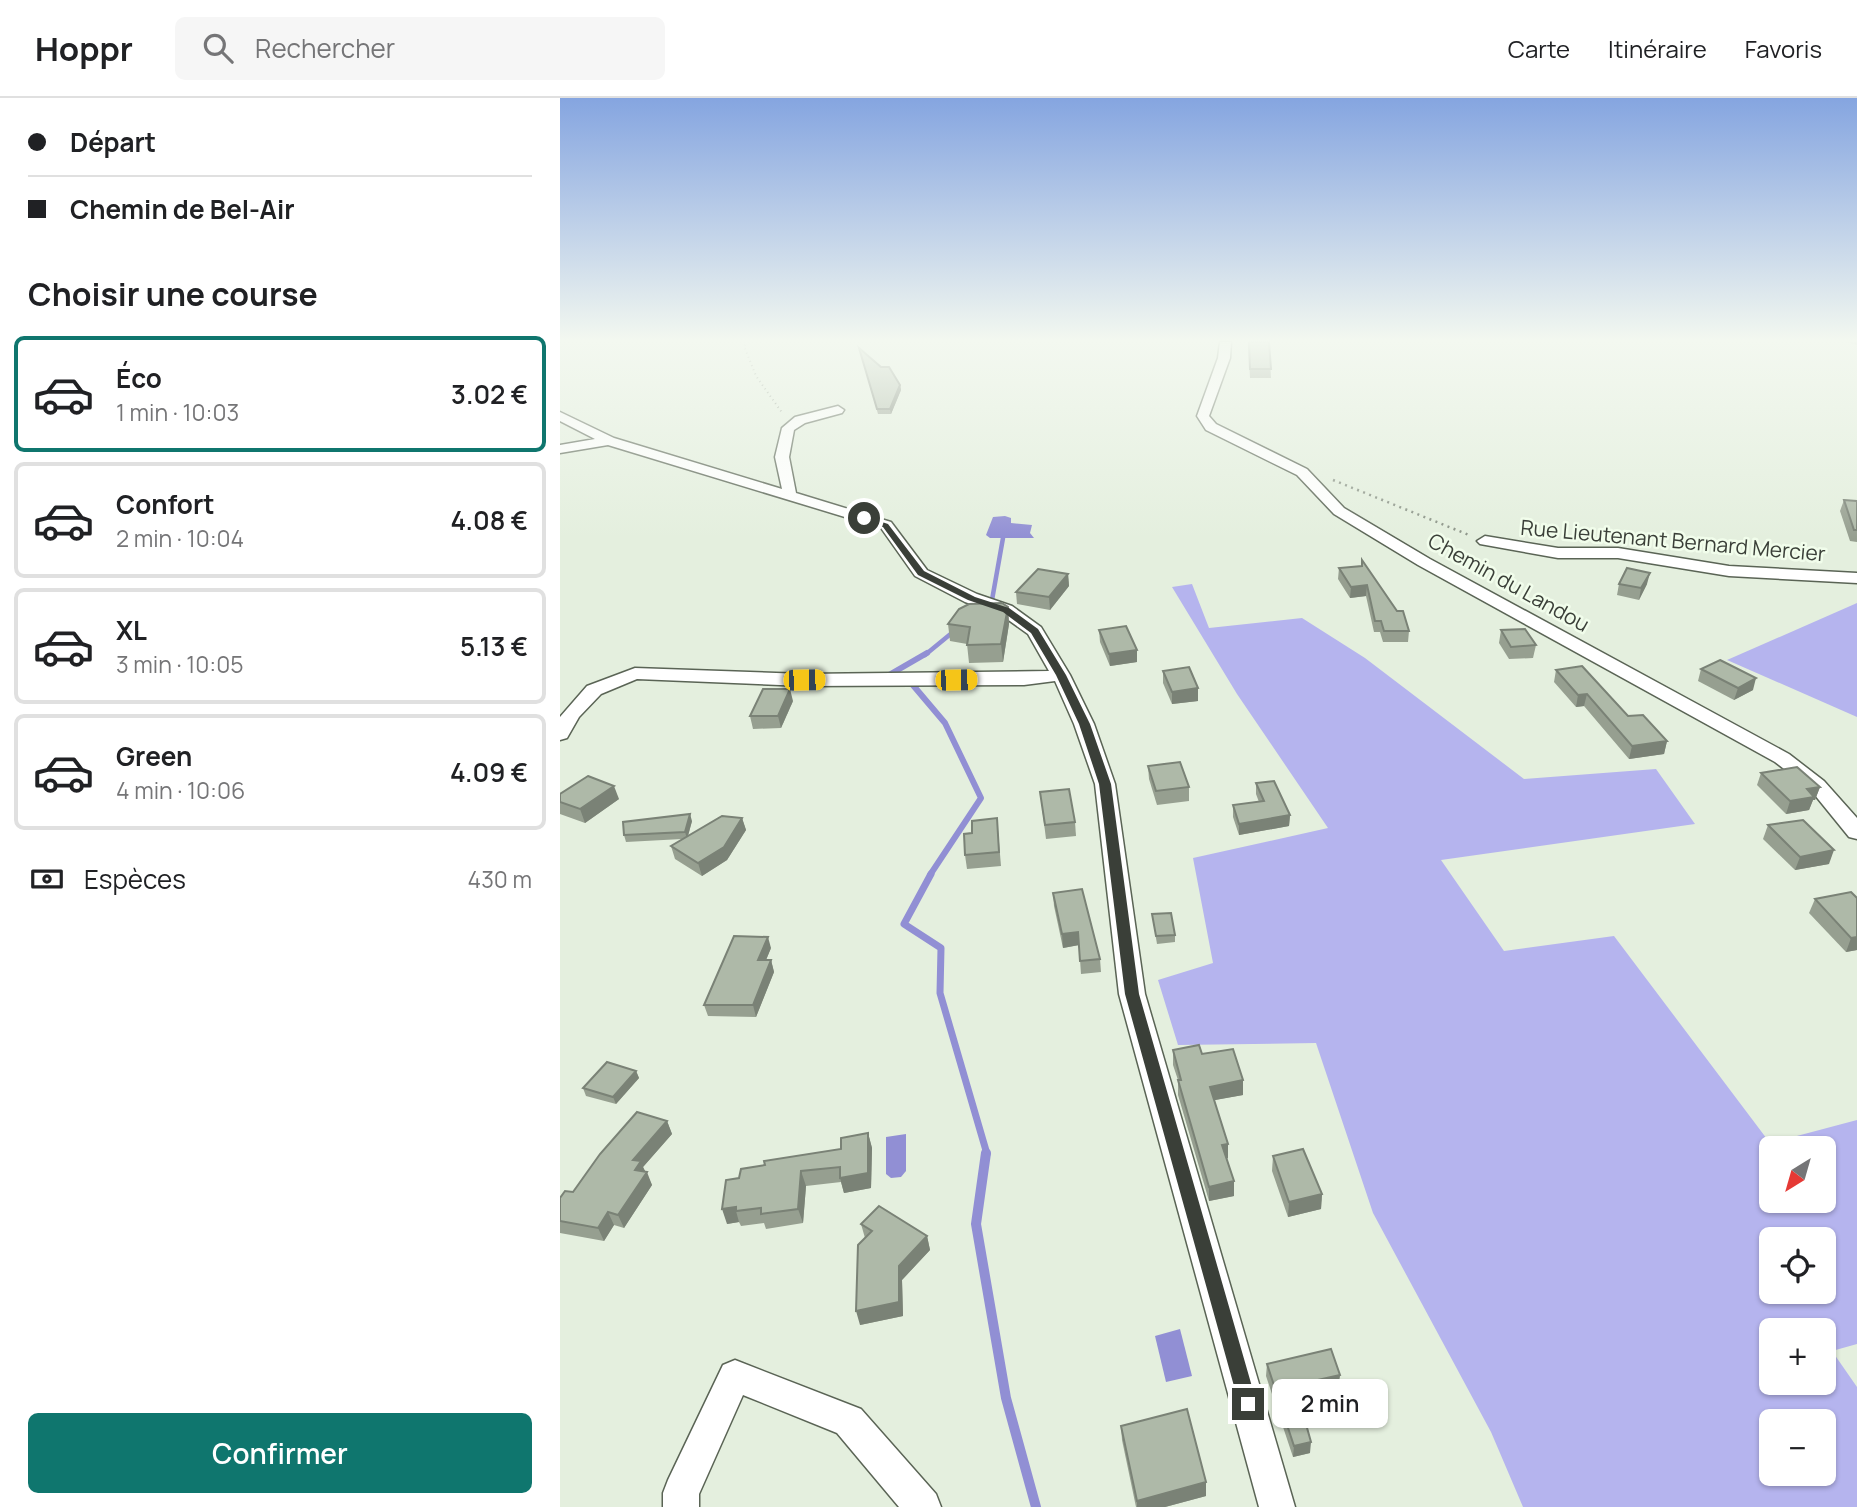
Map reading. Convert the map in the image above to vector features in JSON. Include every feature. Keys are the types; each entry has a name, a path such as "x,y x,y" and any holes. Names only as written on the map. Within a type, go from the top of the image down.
{"street":[{"name":"Chemin du Landou","path":"1205,408 1204,419 1232,440 1308,475 1325,498 1348,517 1488,599 1701,711 1782,758 1817,785 1857,832"},
{"path":"787,493 790,491 782,457 788,428 796,422 838,410"},
{"path":"560,416 609,441 787,493 886,526 921,573 971,598 1006,610 1035,631 1061,675 1084,724 1105,784 1132,994 1277,1507"},
{"path":"560,449 609,441"},
{"name":"Rue Lieutenant Bernard Mercier","path":"1485,541 1550,553 1618,553 1709,568 1857,578"},
{"path":"1793,575 1801,580 1857,591"},
{"path":"560,734 571,714 594,690 635,673 804,680 1024,679 1061,675"},
{"path":"681,1507 681,1493 735,1376 849,1421 923,1507"}],"path":[{"path":"781,408 784,418 796,422"},
{"path":"1308,475 1326,477 1485,541"}],"shaded area":[{"path":"993,517 1011,518 1011,523 1032,525 1030,533 1034,538 990,538 986,535"},
{"path":"1192,584 1209,628 1302,618 1365,658 1524,779 1656,769 1695,824 1441,860 1504,951 1614,936 1765,1136 1759,1136 1759,1213 1836,1213 1836,1136 1796,1136 1857,1120 1857,1344 1836,1350 1836,1318 1759,1318 1759,1395 1836,1395 1836,1357 1857,1387 1857,1507 1523,1507 1491,1432 1373,1213 1316,1043 1178,1045 1158,980 1213,963 1193,858 1328,828 1237,694 1172,587"},
{"path":"1857,603 1857,717 1727,660"},
{"path":"906,1134 906,1171 901,1177 891,1178 886,1174 886,1137"},
{"path":"1180,1329 1192,1376 1166,1382 1155,1336"}],"building":[{"path":"1844,500 1857,501 1857,530 1854,530"},
{"path":"1362,560 1397,611 1403,611 1409,631 1384,631 1381,621 1375,621 1367,585 1351,587 1339,568 1362,566"},
{"path":"1627,568 1650,573 1641,588 1619,584"},
{"path":"1038,569 1068,574 1049,597 1016,592"},
{"path":"1002,603 1008,607 1001,644 967,645 970,627 948,624 959,609 969,604"},
{"path":"1126,626 1137,650 1109,654 1099,630"},
{"path":"1525,629 1536,645 1511,647 1501,630"},
{"path":"1720,660 1756,678 1738,688 1701,669"},
{"path":"1582,666 1628,716 1643,715 1667,741 1632,746 1587,694 1578,695 1556,670"},
{"path":"1189,667 1198,688 1172,692 1163,671"},
{"path":"763,689 790,689 778,716 750,716"},
{"path":"1180,762 1189,787 1156,791 1148,766"},
{"path":"1797,767 1820,787 1807,789 1814,797 1790,801 1761,773"},
{"path":"588,776 614,786 580,809 560,802 560,794"},
{"path":"1274,781 1290,815 1239,824 1233,805 1264,801 1256,783"},
{"path":"1069,789 1075,822 1045,825 1040,792"},
{"path":"690,814 685,832 624,835 623,822"},
{"path":"722,816 742,818 724,847 698,863 671,846"},
{"path":"997,818 999,852 965,855 964,834 972,833 972,821"},
{"path":"1803,820 1834,850 1800,857 1768,825"},
{"path":"1082,889 1100,959 1080,961 1078,932 1062,934 1053,893"},
{"path":"1851,892 1857,898 1857,937 1851,938 1815,899"},
{"path":"1171,913 1175,935 1156,936 1152,914"},
{"path":"734,936 768,937 758,960 771,960 753,1005 704,1005"},
{"path":"1199,1045 1202,1054 1233,1049 1243,1080 1210,1087 1228,1144 1222,1145 1234,1181 1209,1187 1178,1080 1181,1080 1173,1050"},
{"path":"607,1062 636,1071 613,1097 583,1088"},
{"path":"637,1112 667,1121 633,1160 641,1161 635,1170 647,1172 618,1215 608,1212 598,1228 560,1221 560,1198 565,1191 573,1192 600,1154"},
{"path":"868,1133 868,1173 840,1178 840,1167 801,1171 798,1209 761,1214 761,1208 736,1211 736,1207 722,1209 726,1180 739,1178 741,1169 765,1165 764,1161 841,1149 841,1138"},
{"path":"1303,1149 1322,1194 1289,1202 1273,1156"},
{"path":"879,1206 927,1236 899,1266 899,1302 856,1311 858,1245 872,1231 861,1224"},
{"path":"1331,1349 1340,1375 1300,1384 1309,1415 1304,1417 1311,1442 1294,1446 1267,1364"},
{"path":"1187,1409 1206,1482 1137,1501 1121,1426"}],"waterway":[{"path":"992,600 1003,538"},
{"path":"925,655 953,632"},
{"path":"889,675 927,653"},
{"path":"912,684 945,723 981,798 930,875"},
{"path":"931,874 904,924 941,948 940,993 987,1154"},
{"path":"986,1153 976,1224 1006,1398 1036,1507"}],"route":[{"path":"864,518 886,526 921,573 971,598 1006,610 1035,631 1061,675 1084,724 1105,784 1132,994 1248,1404"}]}
